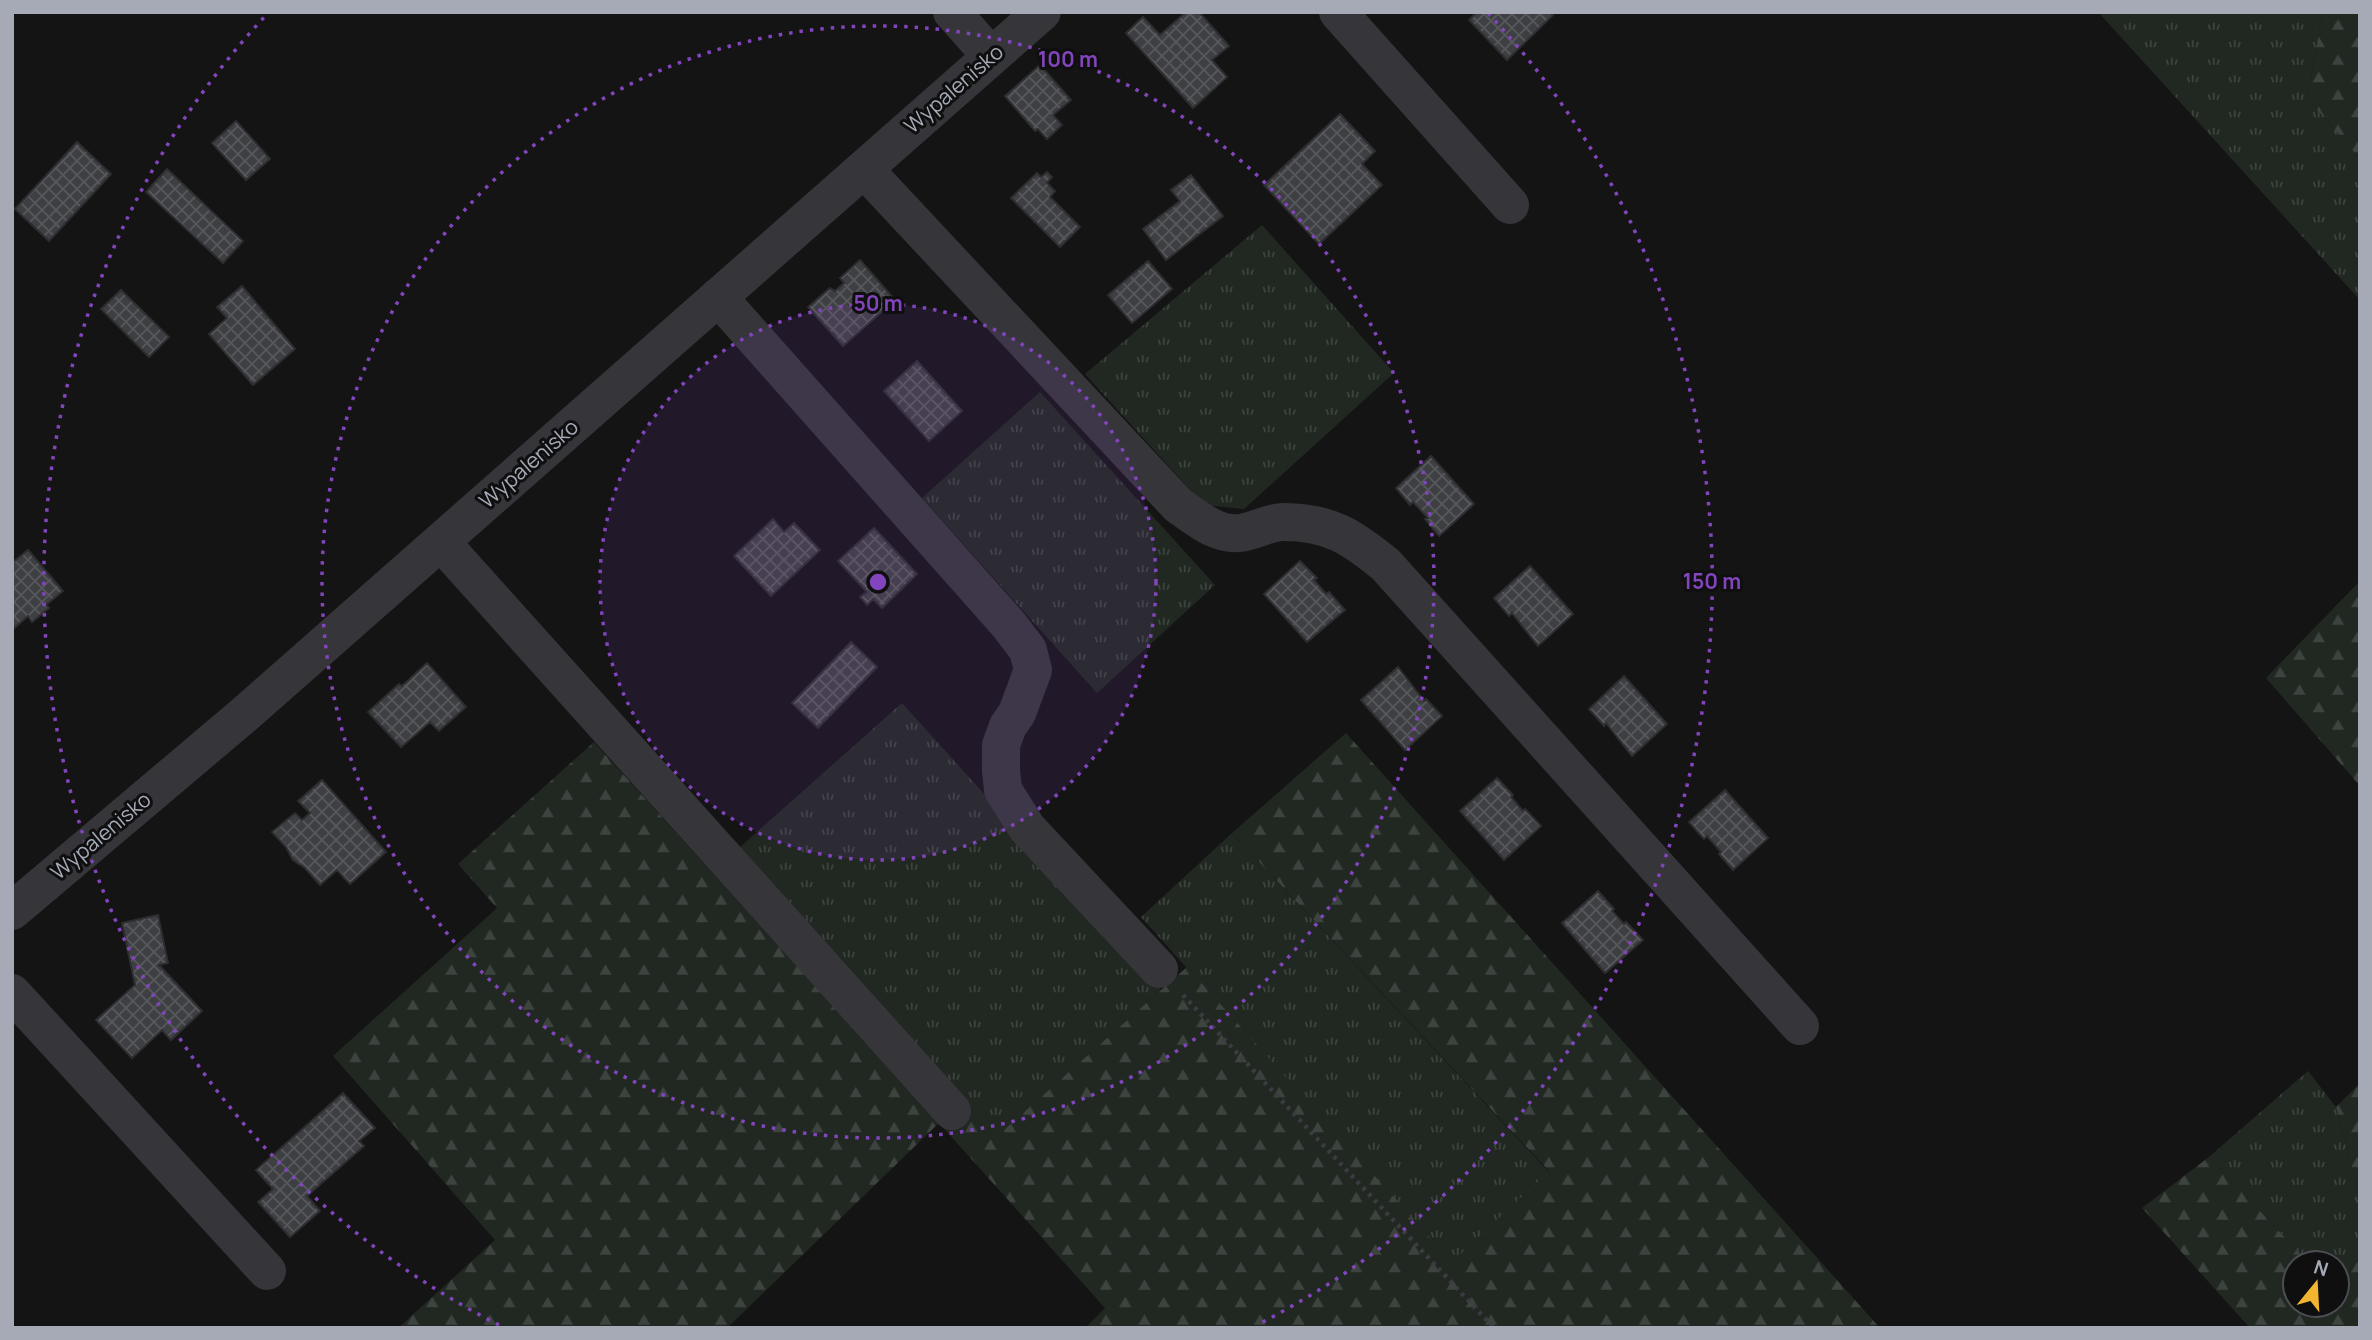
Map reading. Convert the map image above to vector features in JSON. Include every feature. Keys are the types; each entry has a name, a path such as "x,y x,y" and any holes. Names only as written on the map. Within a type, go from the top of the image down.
{"street":[{"path":"952,12 991,56"},
{"name":"Wypalenisko","path":"12,911 245,714 1042,12"},
{"path":"1338,12 1510,205"},
{"path":"864,169 1178,505 1209,527 1239,534 1281,522 1330,528 1359,543 1387,565 1800,1026"},
{"path":"718,297 1009,625 1028,650 1033,670 1002,745 1000,770 1003,790 1027,828 1159,969"},
{"path":"441,542 952,1111"},
{"path":"12,993 267,1271"}],"path":[{"path":"1159,969 1494,1328"}],"green space":[{"path":"2098,12 2317,12 2322,17 2307,98 2360,159 2360,300"},
{"path":"2317,12 2360,12 2360,159 2307,98 2322,17"},
{"path":"1262,225 1394,373 1244,509 1204,505 1085,374"},
{"path":"1040,392 1215,585 1097,693 922,498"},
{"path":"2360,581 2360,786 2266,678"},
{"path":"902,703 1161,990 996,1138 739,848"},
{"path":"1346,733 1880,1328 1085,1328 1105,1308 939,1123 963,1101 996,1137 1187,967 1452,1262 1549,1171 1232,833"},
{"path":"594,742 939,1123 727,1328 398,1328 495,1240 333,1056 497,908 458,864"},
{"path":"1232,833 1549,1172 1452,1263 1141,917"},
{"path":"2308,1071 2336,1107 2360,1199 2360,1256 2351,1269 2351,1249 2296,1249 2209,1157"},
{"path":"2360,1083 2360,1199 2336,1107"},
{"path":"2209,1157 2296,1249 2281,1249 2281,1319 2351,1319 2351,1269 2360,1256 2360,1328 2250,1328 2142,1208"}],"building":[{"path":"1186,12 1199,12 1229,46 1212,60 1227,77 1193,108 1126,33 1143,17 1160,35"},
{"path":"1477,12 1550,12 1553,15 1507,60 1469,20"},
{"path":"1040,65 1071,100 1053,115 1062,125 1047,139 1038,129 1035,131 1005,96"},
{"path":"1340,114 1375,151 1362,164 1382,185 1319,244 1264,185"},
{"path":"236,121 270,159 246,180 212,143"},
{"path":"77,142 111,174 49,241 15,209"},
{"path":"167,169 243,241 223,263 146,192"},
{"path":"1047,172 1052,177 1047,183 1055,191 1050,197 1080,227 1060,247 1011,198 1037,173 1041,177"},
{"path":"1191,175 1223,216 1166,260 1143,229 1180,201 1171,190"},
{"path":"860,260 895,300 843,346 808,307 830,288 835,291 844,283 840,278"},
{"path":"1148,261 1172,289 1132,323 1108,295"},
{"path":"242,286 295,349 253,385 209,334 227,318 217,307"},
{"path":"121,290 169,337 149,357 101,309"},
{"path":"917,361 962,411 929,441 884,391"},
{"path":"1431,456 1474,504 1439,536 1425,519 1428,518 1413,502 1410,505 1396,488"},
{"path":"773,519 784,532 794,523 820,550 771,596 734,556"},
{"path":"874,528 917,574 882,608 873,599 867,605 860,597 867,592 838,561"},
{"path":"28,550 63,591 46,605 49,608 32,622 28,616 12,630 12,563"},
{"path":"1300,561 1317,578 1314,580 1326,594 1329,592 1345,610 1307,642 1264,594"},
{"path":"1530,566 1573,614 1538,646 1512,613 1509,616 1494,598"},
{"path":"851,642 877,667 818,728 792,703"},
{"path":"427,663 466,707 439,731 430,722 401,747 368,712"},
{"path":"1398,667 1424,701 1426,699 1442,716 1405,750 1361,700"},
{"path":"1624,676 1667,724 1632,756 1606,723 1604,726 1589,709"},
{"path":"1497,778 1523,811 1525,809 1541,826 1504,860 1460,811"},
{"path":"322,780 386,852 350,884 337,870 320,885 305,868 293,860 286,847 272,832 295,813 302,820 310,813 298,801"},
{"path":"1725,790 1768,838 1733,870 1707,836 1704,839 1689,822"},
{"path":"1598,891 1614,909 1612,911 1643,940 1605,973 1562,923"},
{"path":"158,915 168,963 159,965 202,1011 171,1040 162,1030 132,1058 96,1020 135,985 122,923"},
{"path":"343,1093 375,1128 359,1141 364,1146 307,1196 320,1211 290,1237 258,1202 273,1189 256,1170"}]}
